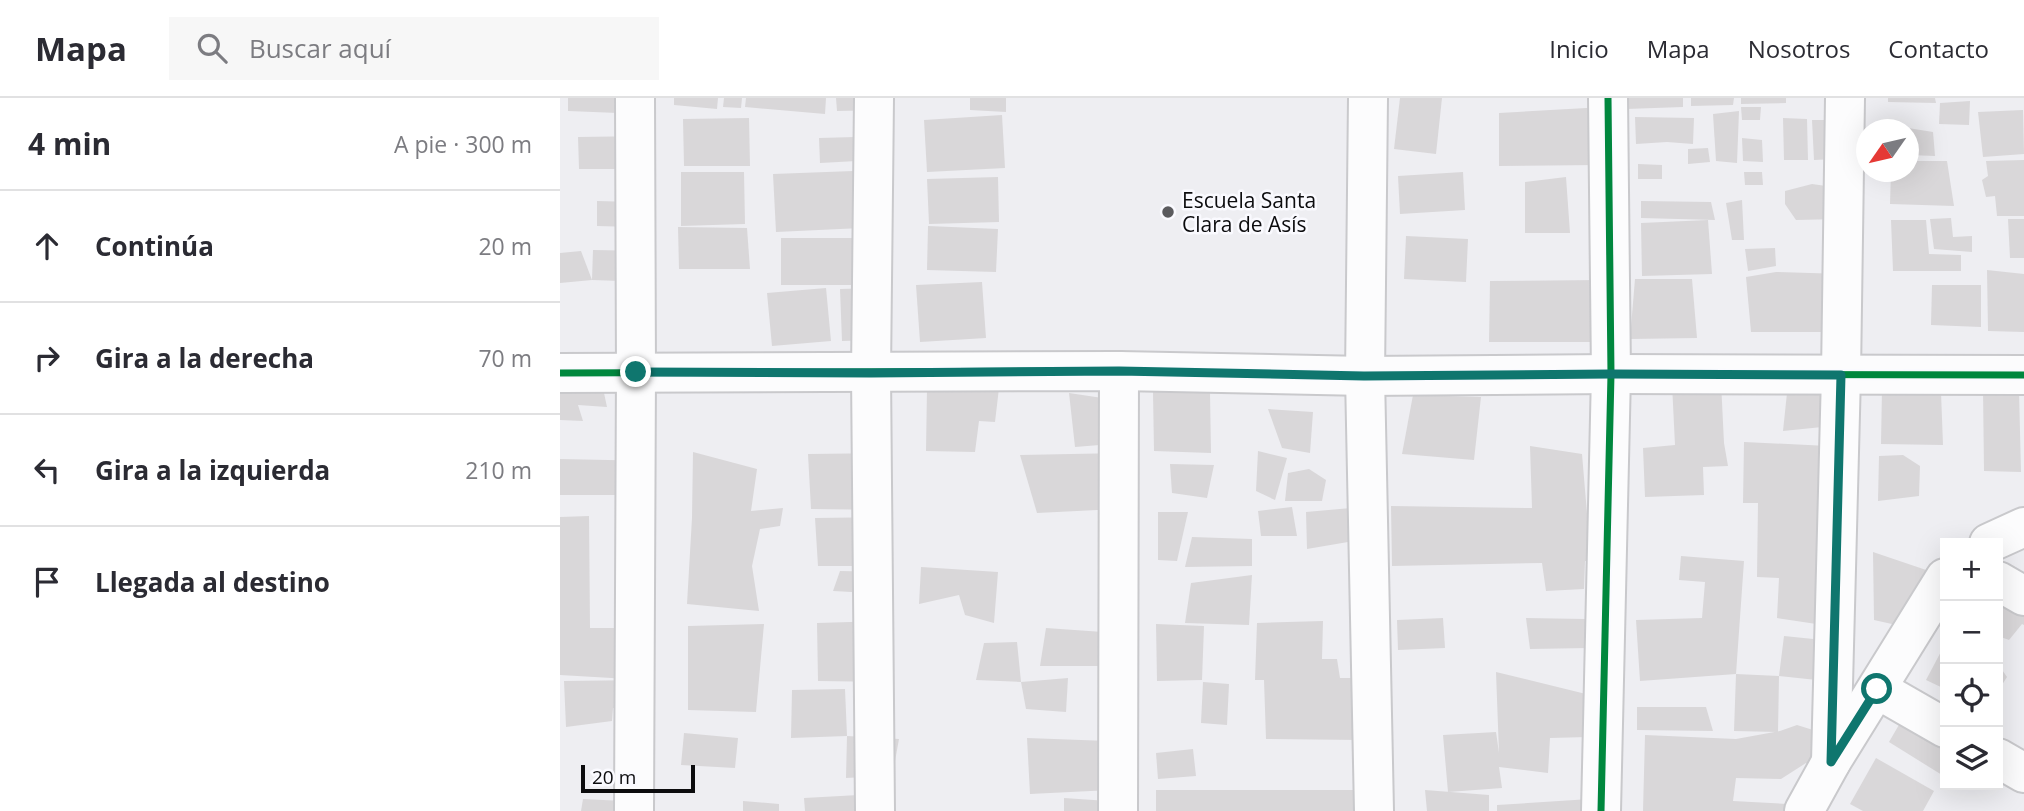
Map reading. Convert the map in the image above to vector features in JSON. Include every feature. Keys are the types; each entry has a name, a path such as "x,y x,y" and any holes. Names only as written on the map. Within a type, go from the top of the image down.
{"street":[{"path":"634,811 635,98"},
{"path":"874,98 871,373 875,811"},
{"path":"1368,98 1364,376 1374,811"},
{"path":"1601,811 1611,374 1608,98"},
{"path":"1831,762 1845,98"},
{"path":"560,373 1119,371 1364,376 2024,375"},
{"path":"1118,811 1119,371"},
{"path":"2000,538 2024,527"},
{"path":"2003,584 2024,596"},
{"path":"1808,810 1831,762 1940,586"},
{"path":"1877,689 1943,727"},
{"path":"2003,761 2024,773"}],"building":[{"path":"568,98 619,98 618,113 568,111"},
{"path":"674,98 718,98 717,109 674,105"},
{"path":"724,98 742,98 741,108 723,107"},
{"path":"746,98 826,98 825,114 745,107"},
{"path":"836,98 885,98 886,110 837,111"},
{"path":"970,98 1006,98 1006,112 970,110"},
{"path":"1400,98 1442,98 1436,154 1394,149"},
{"path":"1627,98 1683,98 1683,107 1626,109"},
{"path":"1691,98 1734,98 1733,105 1691,106"},
{"path":"1741,98 1786,98 1786,103 1741,104"},
{"path":"1888,98 1935,98 1936,103 1888,102"},
{"path":"1970,101 1969,125 1939,124 1940,103"},
{"path":"1604,107 1598,165 1499,166 1499,113"},
{"path":"1741,107 1761,107 1760,120 1742,120"},
{"path":"2023,110 2024,154 1983,157 1978,112"},
{"path":"1739,111 1737,163 1716,161 1713,114"},
{"path":"1002,115 1005,168 927,172 924,120"},
{"path":"1635,117 1694,118 1693,144 1636,144"},
{"path":"749,118 750,166 684,166 683,119"},
{"path":"1783,118 1807,119 1808,160 1784,160"},
{"path":"1812,120 1836,120 1835,159 1814,160"},
{"path":"1919,130 1933,132 1935,156 1919,155"},
{"path":"648,136 648,169 579,169 578,137"},
{"path":"855,137 857,161 820,163 819,138"},
{"path":"1742,138 1762,140 1763,162 1743,161"},
{"path":"1708,148 1710,162 1688,164 1688,149"},
{"path":"2024,160 2024,216 1997,216 1995,196 1986,197 1982,180 1988,176 1986,161"},
{"path":"1919,161 1947,161 1954,206 1890,204 1891,182 1919,182"},
{"path":"1638,164 1662,165 1662,179 1638,179"},
{"path":"880,170 883,227 776,232 773,174"},
{"path":"681,172 744,172 745,224 681,226"},
{"path":"1463,172 1465,210 1400,214 1398,176"},
{"path":"1744,172 1762,172 1763,185 1745,185"},
{"path":"998,177 999,222 929,224 927,179"},
{"path":"1566,177 1570,233 1525,233 1525,182"},
{"path":"1812,184 1840,188 1840,219 1796,220 1785,204 1785,191"},
{"path":"1742,200 1744,240 1732,240 1726,203"},
{"path":"597,201 634,202 633,227 597,226"},
{"path":"1641,201 1711,202 1715,220 1641,218"},
{"path":"1951,218 1953,237 1972,236 1972,252 1934,249 1930,219"},
{"path":"2008,219 2024,219 2024,258 2010,258"},
{"path":"1708,220 1712,274 1642,276 1641,223"},
{"path":"1891,220 1926,220 1929,254 1961,255 1961,271 1893,271"},
{"path":"928,226 998,229 996,272 927,270"},
{"path":"678,227 747,228 750,269 679,269"},
{"path":"1406,236 1468,239 1466,282 1404,279"},
{"path":"781,238 887,238 887,285 781,285"},
{"path":"1775,248 1776,266 1748,271 1745,249"},
{"path":"593,250 649,251 649,282 592,280"},
{"path":"581,251 592,280 560,283 560,253"},
{"path":"1987,270 2024,274 2024,332 1988,331"},
{"path":"1776,272 1843,274 1843,332 1751,332 1746,277"},
{"path":"1635,279 1692,279 1697,338 1630,339"},
{"path":"1601,280 1601,342 1489,342 1490,281"},
{"path":"982,282 986,338 920,342 916,285"},
{"path":"1932,285 1981,285 1981,327 1931,325"},
{"path":"826,288 831,341 772,346 767,293"},
{"path":"876,288 877,340 842,341 840,289"},
{"path":"1721,382 1728,466 1703,467 1704,495 1645,497 1643,448 1675,445 1672,384"},
{"path":"927,388 999,388 995,422 979,421 975,452 926,451"},
{"path":"1882,389 1941,392 1943,445 1881,444"},
{"path":"1983,389 2019,391 2021,472 1984,471"},
{"path":"1830,390 1832,426 1783,431 1787,393"},
{"path":"560,391 604,393 607,407 578,405 583,421 560,420"},
{"path":"1153,392 1210,393 1211,453 1154,451"},
{"path":"1069,393 1109,399 1112,444 1075,447"},
{"path":"1413,395 1481,397 1474,460 1402,454"},
{"path":"1268,409 1313,412 1310,453 1282,448"},
{"path":"1744,442 1828,446 1823,625 1777,618 1779,578 1757,577 1758,503 1743,503"},
{"path":"1530,446 1582,454 1591,561 1585,561 1584,589 1546,591 1542,563 1392,566 1391,506 1532,508"},
{"path":"1258,451 1287,458 1275,500 1256,491"},
{"path":"693,452 757,469 751,511 783,508 780,526 760,529 752,566 759,611 687,604"},
{"path":"891,453 891,510 811,509 808,454"},
{"path":"1122,453 1117,509 1037,513 1020,455"},
{"path":"1903,455 1920,466 1919,496 1878,501 1879,456"},
{"path":"560,459 656,461 652,495 560,495"},
{"path":"1170,464 1214,465 1207,498 1172,493"},
{"path":"1309,469 1326,480 1322,501 1285,501 1288,473"},
{"path":"1292,507 1297,536 1261,536 1258,511"},
{"path":"1351,508 1348,542 1307,549 1306,512"},
{"path":"1158,512 1188,512 1177,561 1158,560"},
{"path":"589,516 590,628 622,628 649,640 655,680 645,713 613,708 612,721 566,727 564,681 646,680 560,675 560,517"},
{"path":"891,517 892,566 818,566 815,518"},
{"path":"1192,537 1252,539 1252,566 1185,567"},
{"path":"1873,552 1938,574 1901,626 1874,620"},
{"path":"1681,556 1744,561 1736,674 1640,681 1636,620 1702,618 1705,582 1679,580"},
{"path":"921,567 998,572 994,623 965,615 959,595 919,604"},
{"path":"840,571 888,572 889,594 833,591"},
{"path":"1252,575 1249,625 1185,623 1191,583"},
{"path":"2003,590 2024,603 2024,625 2022,624 2009,640 2003,638"},
{"path":"1443,618 1445,648 1398,650 1397,620"},
{"path":"1526,618 1585,619 1588,648 1530,649"},
{"path":"884,621 889,682 818,681 817,623"},
{"path":"1323,621 1322,659 1337,659 1340,678 1360,678 1361,740 1266,739 1264,680 1255,680 1257,623"},
{"path":"764,624 756,712 688,710 688,626"},
{"path":"1156,624 1204,626 1202,680 1157,681"},
{"path":"1046,628 1103,632 1098,666 1040,666"},
{"path":"1784,636 1823,640 1826,681 1779,676"},
{"path":"1017,642 1021,682 976,680 984,643"},
{"path":"1940,653 1940,687 1926,680"},
{"path":"1496,672 1590,695 1588,737 1550,738 1548,773 1499,767 1502,788 1448,792 1443,735 1496,732 1499,753"},
{"path":"1736,674 1779,676 1778,732 1734,731"},
{"path":"1068,678 1066,712 1026,709 1021,682"},
{"path":"1203,682 1229,684 1227,725 1201,723"},
{"path":"845,689 847,736 791,738 792,690"},
{"path":"1914,699 1940,715 1940,774 1889,742"},
{"path":"1637,707 1706,707 1713,731 1637,730"},
{"path":"1797,725 1826,734 1825,763 1806,763 1781,779 1736,778 1733,801 1805,805 1801,811 1643,811 1645,735 1736,739"},
{"path":"684,733 738,738 735,768 681,765"},
{"path":"847,736 899,739 895,761 880,759 882,776 846,778"},
{"path":"1027,738 1108,741 1111,790 1030,794"},
{"path":"1193,749 1196,776 1158,779 1156,753"},
{"path":"1876,758 1934,791 1923,811 1863,811 1850,804"},
{"path":"1156,790 1361,790 1362,811 1156,811"},
{"path":"1425,790 1489,795 1489,811 1427,811"},
{"path":"895,793 894,811 805,811 804,798"},
{"path":"1064,798 1108,801 1109,811 1064,811"},
{"path":"583,799 644,802 644,811 581,811"},
{"path":"1590,799 1590,811 1497,811 1497,805"},
{"path":"743,801 779,804 779,811 743,811"}],"cycle path":[{"path":"1601,811 1611,374 1608,98"},
{"path":"560,373 1119,371 1365,376 2024,375"}],"place":[{"name":"Escuela Santa Clara de Asís","path":"1168,212"}],"route":[{"path":"636,372 1119,371 1364,376 1841,375 1831,762 1877,689"}]}
